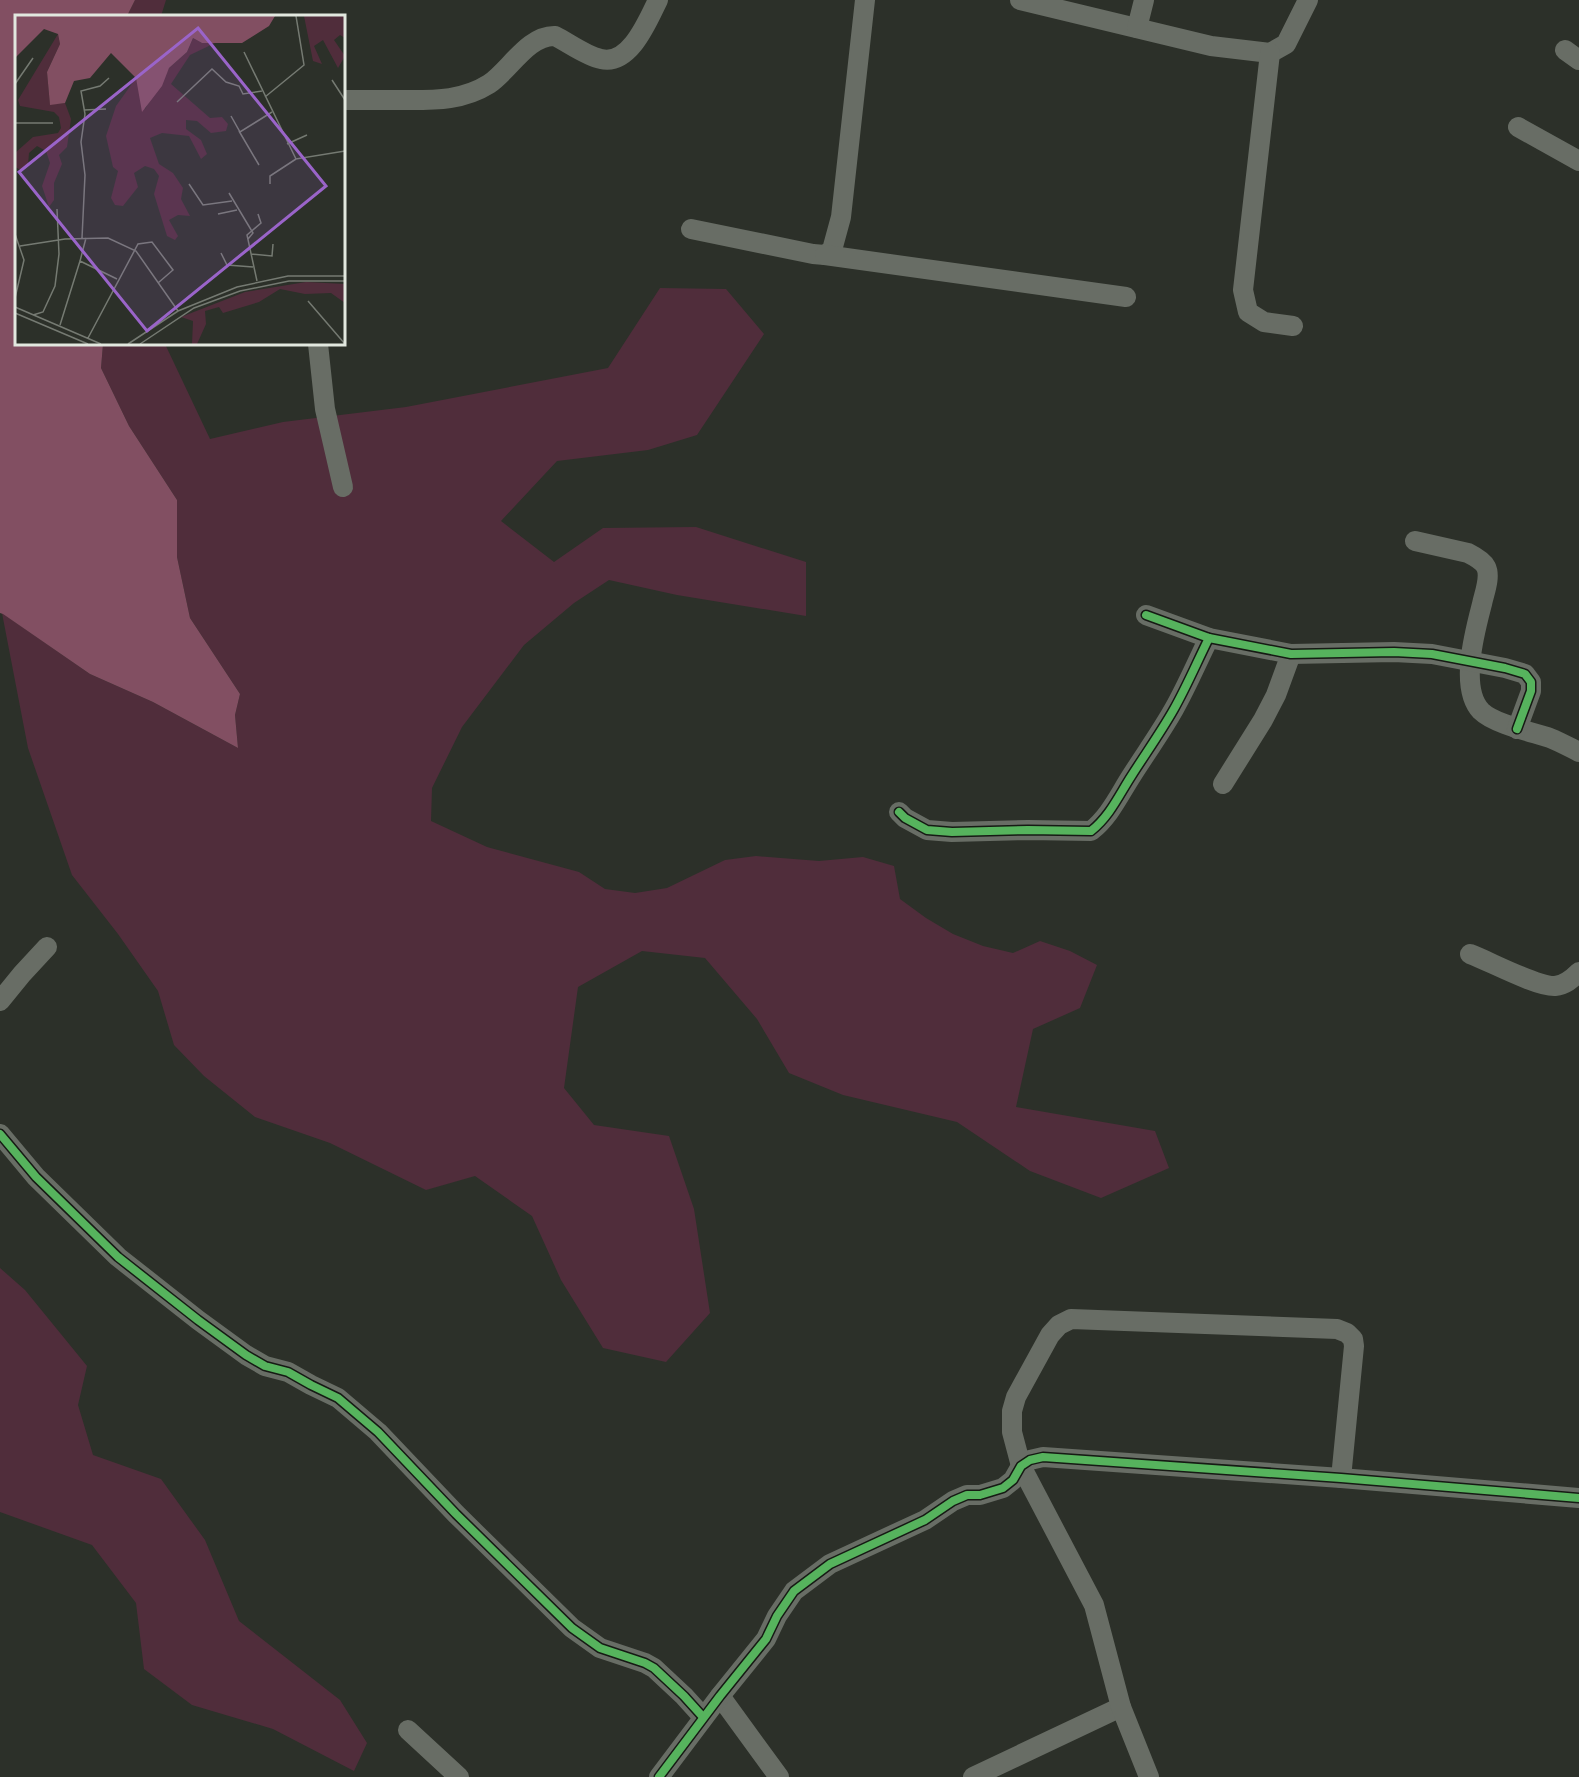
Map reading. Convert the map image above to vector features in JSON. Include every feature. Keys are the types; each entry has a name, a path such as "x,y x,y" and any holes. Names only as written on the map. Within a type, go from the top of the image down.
{"street":[{"path":"345,100 447,100 466,95 490,83 530,46 549,36 555,36 600,59 610,60 635,44 658,0"},
{"path":"825,255 832,250 841,216 865,0"},
{"path":"1020,0 1211,46 1270,53 1286,44 1308,0"},
{"path":"1137,28 1144,0"},
{"path":"1270,53 1243,290 1248,312 1264,322 1293,326"},
{"path":"1518,127 1579,161"},
{"path":"690,229 813,254 1126,297"},
{"path":"318,345 325,409 343,488"},
{"path":"1415,541 1468,553 1486,567 1485,591 1470,661 1471,688 1477,706 1484,714 1517,729 1551,739 1579,752"},
{"path":"1146,615 1209,638 1291,654 1394,652 1432,654 1525,674 1531,682 1531,692 1517,729"},
{"path":"899,812 905,818 927,830 952,832 1092,831 1106,818 1173,712 1209,638"},
{"path":"1223,784 1263,720 1276,695 1291,654"},
{"path":"0,1001 48,947"},
{"path":"1470,954 1542,984 1556,986 1568,982 1579,972"},
{"path":"0,1134 36,1177 118,1257 246,1355 265,1366 288,1372 338,1398 378,1432 456,1514 572,1628 600,1648 654,1668 684,1696 703,1718"},
{"path":"1149,1777 1121,1707 1094,1605 1021,1466 1012,1432 1012,1411 1016,1397 1050,1335 1059,1325 1071,1319 1337,1329 1347,1333 1353,1339 1354,1346 1341,1478"},
{"path":"659,1777 766,1639 777,1616 794,1591 830,1564 925,1520 953,1501 967,1495 980,1495 1004,1488 1013,1480 1021,1466 1030,1460 1043,1457 1579,1498"},
{"path":"720,1696 779,1777"},
{"path":"973,1777 1121,1707"},
{"path":"408,1730 459,1777"}],"shaded area":[{"path":"0,0 135,0 128,15 15,15 15,345 103,345 101,368 129,426 177,500 177,557 190,618 240,694 235,715 238,748 153,702 90,674 0,613"},
{"path":"135,0 166,0 161,15 128,15"},
{"path":"660,288 726,289 764,334 697,435 648,450 557,461 501,521 554,562 603,528 696,527 806,562 806,616 677,595 609,580 574,603 524,645 462,727 432,788 431,821 487,847 579,872 605,889 635,893 667,888 725,860 756,856 819,861 863,857 894,866 900,899 953,934 983,946 1013,953 1040,941 1070,951 1097,965 1080,1008 1033,1029 1016,1107 1155,1131 1169,1168 1101,1198 1030,1171 957,1122 843,1095 789,1073 757,1019 705,958 642,951 578,987 564,1088 594,1125 669,1136 694,1209 710,1313 666,1362 603,1348 561,1280 532,1216 475,1176 426,1190 330,1143 255,1117 204,1076 174,1045 158,991 118,934 72,875 28,748 2,613 90,674 153,702 238,748 235,715 240,694 190,618 177,557 177,500 129,426 101,368 103,345 165,345 210,439 283,422 406,407 608,368"},
{"path":"0,1268 25,1290 87,1366 78,1405 93,1455 161,1479 205,1540 239,1621 340,1700 367,1743 354,1771 273,1729 192,1705 144,1669 136,1603 92,1545 0,1512"}],"cycle path":[{"path":"1146,615 1209,638 1291,654 1394,652 1432,654 1525,674 1531,682 1531,691 1517,729"},
{"path":"899,812 905,818 927,830 952,832 1091,831 1109,812 1164,726 1209,638"},
{"path":"0,1134 36,1177 118,1257 246,1355 265,1366 288,1372 338,1398 378,1432 456,1514 572,1628 600,1648 654,1668 703,1717"},
{"path":"659,1777 766,1639 777,1616 794,1591 830,1564 925,1520 953,1501 967,1495 980,1495 1003,1488 1013,1480 1021,1466 1030,1460 1043,1457 1579,1498"}]}
